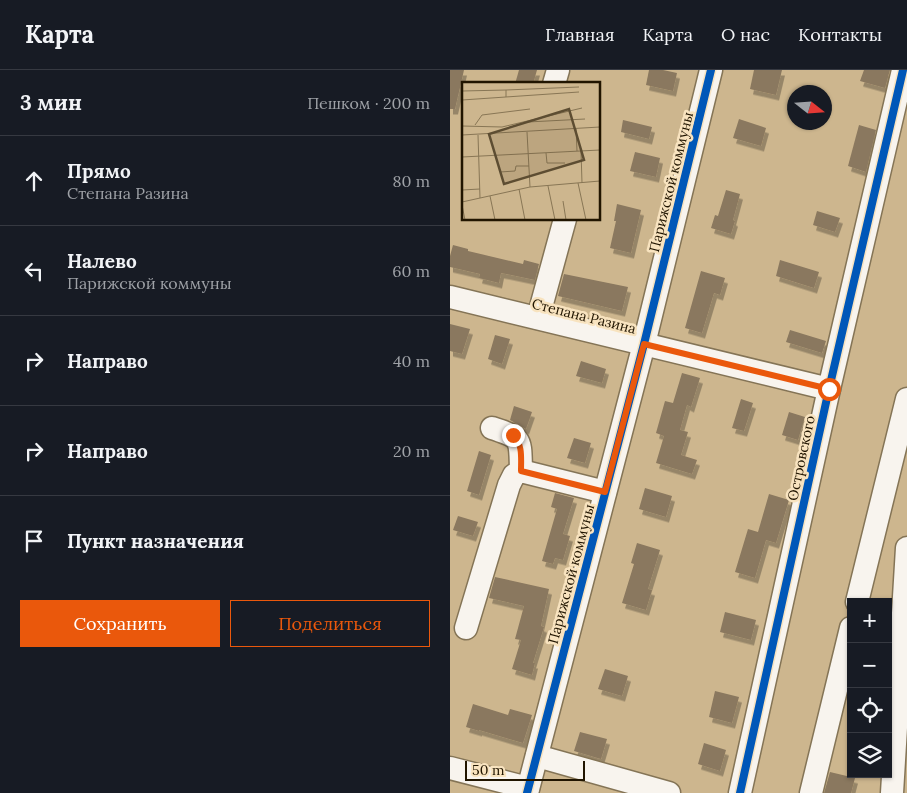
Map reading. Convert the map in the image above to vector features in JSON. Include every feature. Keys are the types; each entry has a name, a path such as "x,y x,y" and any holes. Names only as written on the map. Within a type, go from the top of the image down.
{"street":[{"name":"Парижской коммуны","path":"528,790 644,344 710,70"},
{"name":"Островского","path":"740,793 829,389 903,70"},
{"path":"538,318 565,220"},
{"name":"Степана Разина","path":"450,297 829,389"},
{"path":"858,598 907,399"},
{"path":"492,428 513,435 519,441 521,446 521,471"},
{"path":"466,628 509,485 514,475 521,471 605,492"},
{"path":"892,793 894,673 907,548"},
{"path":"810,793 847,662"},
{"path":"536,756 637,790 669,793"},
{"path":"450,768 528,790"}],"building":[{"path":"450,70 464,70 455,109 450,109"},
{"path":"519,70 537,70 534,82 516,82"},
{"path":"649,70 677,73 673,91 646,85"},
{"path":"754,70 782,70 776,95 750,89"},
{"path":"864,70 890,70 885,88 860,81"},
{"path":"739,119 766,128 761,146 733,138"},
{"path":"623,120 652,127 649,139 621,132"},
{"path":"859,125 876,130 866,172 848,166"},
{"path":"635,152 660,158 656,177 630,171"},
{"path":"726,190 740,194 731,234 711,228 715,215 718,216"},
{"path":"617,204 641,210 631,253 610,248 616,221 614,221"},
{"path":"817,211 840,218 835,232 813,225"},
{"path":"453,245 468,249 468,251 523,264 524,260 539,264 535,280 501,273 499,283 479,278 480,274 450,267"},
{"path":"780,260 819,272 814,288 776,276"},
{"path":"701,271 725,278 720,295 714,293 702,333 685,328"},
{"path":"564,274 628,287 622,311 558,296"},
{"path":"450,324 470,329 462,354 450,351"},
{"path":"790,330 826,341 822,353 786,342"},
{"path":"495,335 510,339 502,364 488,359"},
{"path":"581,361 606,369 602,383 576,376"},
{"path":"682,373 700,378 691,407 687,405 680,430 688,432 681,455 697,460 692,474 656,463 664,436 656,433 665,401 673,403"},
{"path":"741,399 753,403 744,431 732,428"},
{"path":"514,406 532,412 526,429 510,420"},
{"path":"789,412 805,417 798,440 782,435"},
{"path":"574,438 591,443 585,463 567,458"},
{"path":"479,451 491,455 479,495 467,491"},
{"path":"645,488 672,496 666,517 639,509"},
{"path":"555,493 574,498 563,534 570,536 563,560 555,558 553,564 542,561 557,509 551,507"},
{"path":"769,494 789,500 776,543 766,540 755,578 735,572 748,529 758,532"},
{"path":"458,516 478,522 473,536 453,530"},
{"path":"637,543 660,550 648,589 652,590 646,610 622,603 634,564 631,563"},
{"path":"495,577 549,589 541,626 544,627 533,663 535,663 532,675 512,669 521,640 515,639 524,606 489,598"},
{"path":"725,612 756,620 751,640 720,632"},
{"path":"605,669 628,676 622,696 598,689"},
{"path":"715,691 739,697 732,723 709,717"},
{"path":"473,704 508,715 510,709 532,715 523,743 466,727"},
{"path":"580,732 607,739 601,759 574,751"},
{"path":"704,743 726,750 720,771 698,764"},
{"path":"830,772 847,776 847,778 855,778 851,793 824,793"}],"cycle path":[{"path":"527,793 644,344 711,70"},
{"path":"740,793 829,389 903,70"}],"route":[{"path":"513,435 521,446 521,471 605,492 644,344 829,389"}]}
